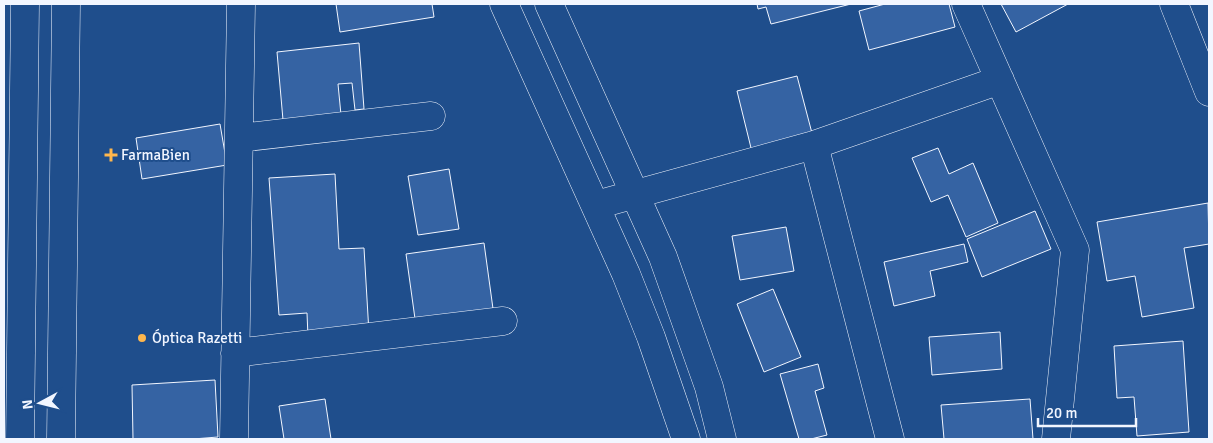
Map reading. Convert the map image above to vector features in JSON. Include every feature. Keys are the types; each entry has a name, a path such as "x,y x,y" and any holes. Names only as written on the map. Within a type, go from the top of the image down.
{"street":[{"path":"20,439 25,4"},
{"path":"61,439 66,4"},
{"path":"234,439 241,4"},
{"path":"504,4 596,205 651,337 686,439"},
{"path":"549,4 663,257 709,387 722,439"},
{"path":"966,4 1075,250 1056,439"},
{"path":"1174,4 1209,92"},
{"path":"596,205 814,145 1000,80"},
{"path":"239,138 431,116"},
{"path":"814,145 890,439"},
{"path":"235,353 503,321"}],"building":[{"path":"336,4 432,4 434,17 340,32"},
{"path":"757,4 851,4 771,24 766,7 758,9"},
{"path":"885,4 949,4 955,27 869,50 859,11"},
{"path":"1001,4 1068,4 1016,32"},
{"path":"359,43 364,109 355,110 352,83 338,84 341,115 283,120 277,52"},
{"path":"797,76 813,137 752,152 737,91"},
{"path":"220,124 227,165 142,179 136,138"},
{"path":"938,148 949,174 973,163 998,223 966,237 948,195 931,202 912,158"},
{"path":"449,169 459,229 418,235 408,176"},
{"path":"335,174 339,249 364,248 369,333 308,337 307,313 279,315 269,178"},
{"path":"1208,203 1209,244 1184,248 1194,308 1142,317 1135,276 1107,281 1097,222"},
{"path":"1035,211 1051,249 982,277 967,239"},
{"path":"786,227 794,271 740,280 732,236"},
{"path":"484,243 494,316 416,326 406,254"},
{"path":"964,244 968,262 930,271 935,296 894,306 884,262"},
{"path":"773,289 801,357 764,372 737,304"},
{"path":"1000,332 1002,369 932,375 929,337"},
{"path":"1183,341 1189,432 1137,436 1134,397 1117,398 1114,346"},
{"path":"818,364 824,388 815,391 827,435 811,439 799,439 780,374"},
{"path":"215,380 218,437 133,439 132,385"},
{"path":"325,399 331,439 284,439 279,406"},
{"path":"1030,399 1033,439 944,439 941,405"}],"place":[{"name":"FarmaBien","path":"111,155"},
{"name":"Óptica Razetti","path":"142,338"}]}
